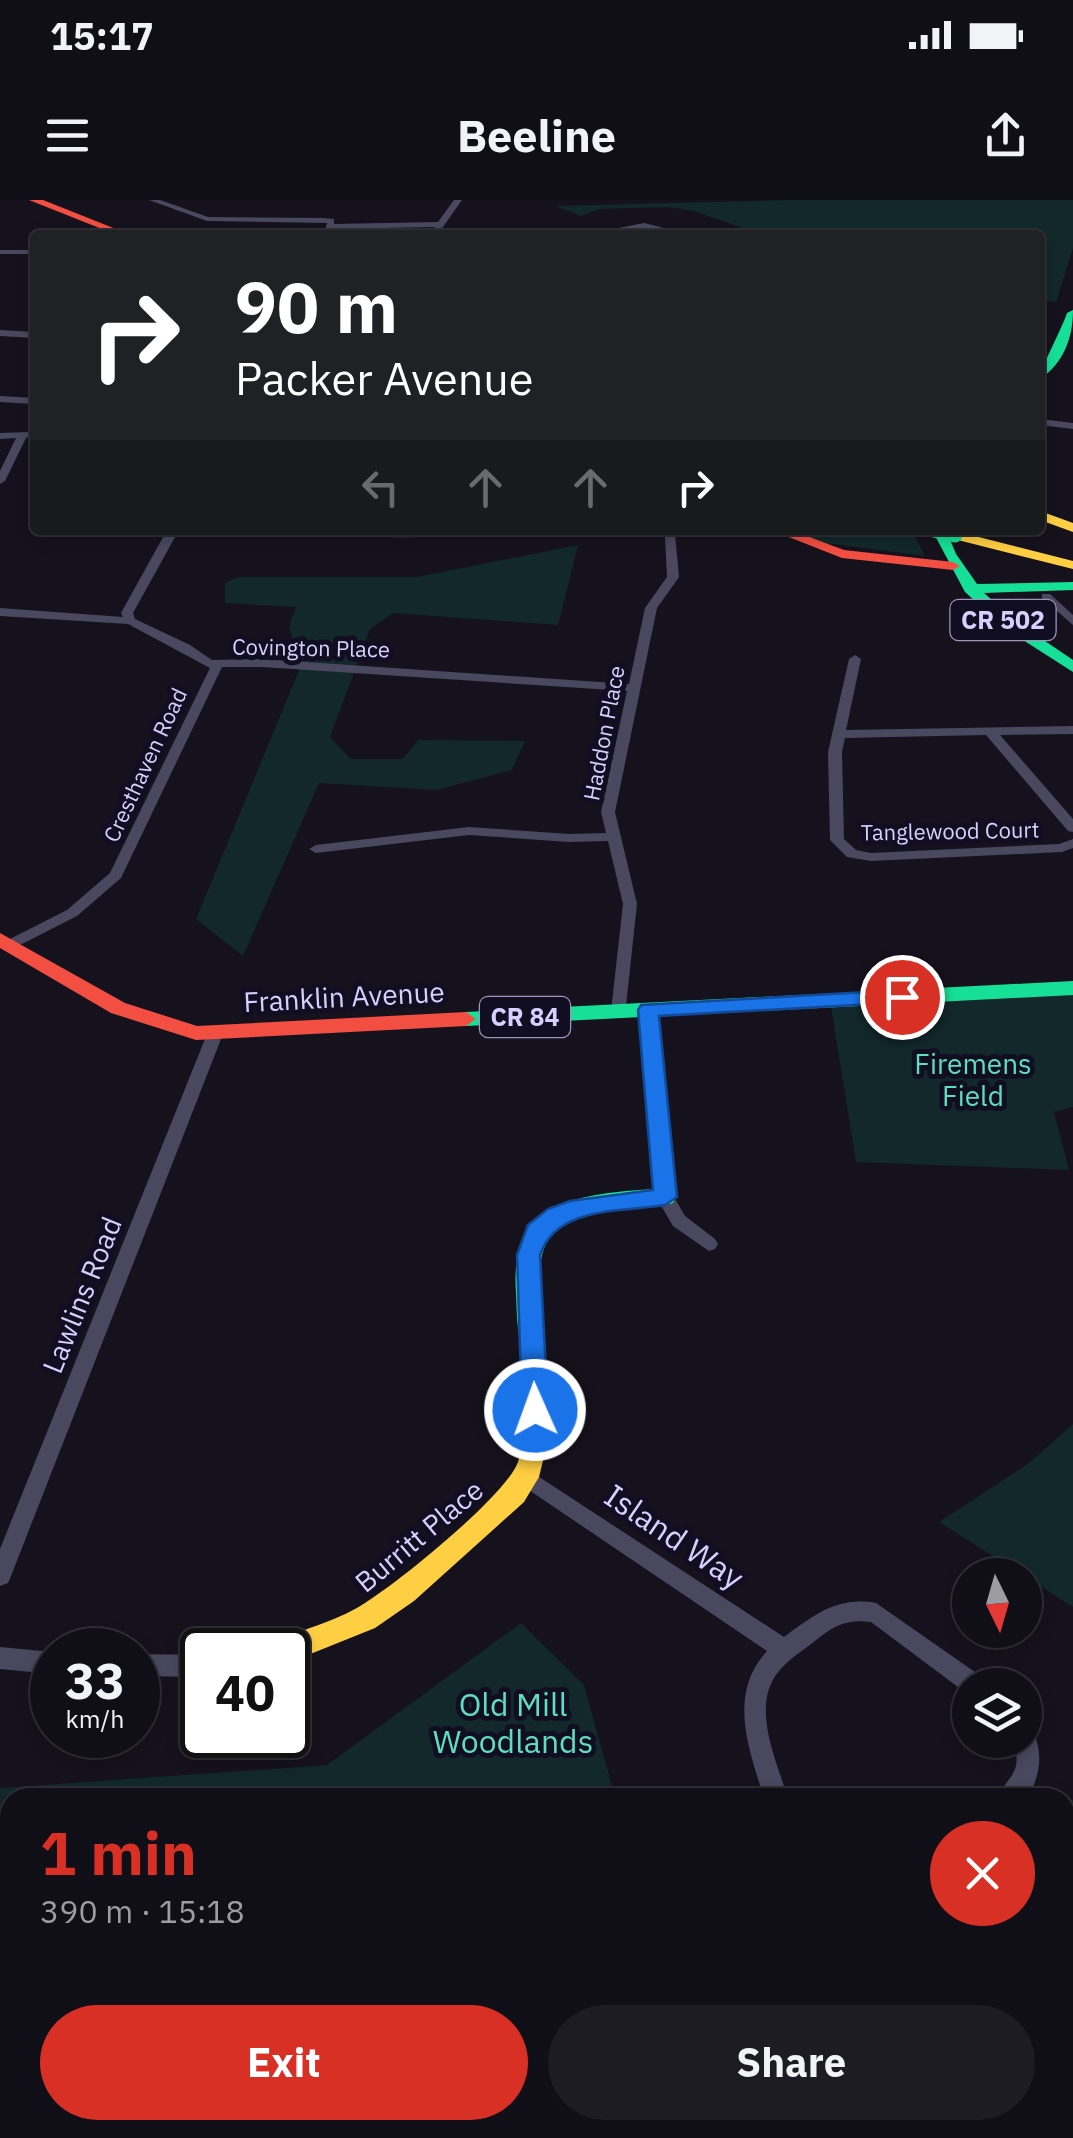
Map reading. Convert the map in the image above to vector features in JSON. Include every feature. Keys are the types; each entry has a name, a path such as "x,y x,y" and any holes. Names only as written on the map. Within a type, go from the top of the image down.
{"main road":[{"path":"12,200 90,230"},
{"path":"34,200 113,230"},
{"path":"1045,366 1062,335"},
{"path":"1045,518 1073,528"},
{"path":"788,535 850,557 953,566"},
{"name":"CR 502","path":"951,535 953,566 970,588 1015,629 1073,667"},
{"path":"965,535 1073,565"},
{"path":"972,535 1073,554"},
{"path":"970,588 1073,586"},
{"name":"Franklin Avenue","path":"5,942 115,1008 174,1029 216,1034 1073,988"},
{"path":"527,1478 536,1447 530,1242 545,1222 577,1209 665,1197"},
{"name":"Burritt Place","path":"310,1641 365,1619 404,1592 515,1494 527,1478"}],"street":[{"path":"153,200 207,219 322,220 330,221 328,230"},
{"path":"436,230 458,200"},
{"path":"273,220 276,207"},
{"path":"344,230 442,224"},
{"path":"616,230 644,225 666,230"},
{"path":"0,252 30,252"},
{"path":"0,333 30,335"},
{"path":"0,399 30,402"},
{"path":"1045,423 1073,426"},
{"path":"0,436 29,435"},
{"path":"0,481 29,435"},
{"path":"130,621 127,613 171,535"},
{"name":"Haddon Place","path":"620,1012 630,904 608,812 651,608 674,571 670,535"},
{"path":"1046,596 1073,622"},
{"name":"Covington Place","path":"0,612 130,621 217,666 262,663 632,688"},
{"name":"Tanglewood Court","path":"855,658 838,734 837,840 852,854 871,857 1043,849 1073,843"},
{"name":"Cresthaven Road","path":"5,942 72,913 116,875 217,666"},
{"name":"Tanglewood Court","path":"988,730 1073,828"},
{"path":"838,734 1073,730"},
{"path":"316,849 469,831 614,837"},
{"path":"648,1010 665,1197 679,1221 709,1244"},
{"name":"Lawlins Road","path":"0,1576 216,1034"},
{"name":"Island Way","path":"527,1478 786,1651"},
{"path":"773,1788 756,1729 758,1686 769,1665 826,1616 859,1610 890,1620 952,1668"},
{"path":"0,1658 30,1661"},
{"path":"1018,1788 1027,1777 1030,1758"}],"green space":[{"path":"791,200 1073,200 1073,248 1056,302 1045,300 1045,230 748,230 694,211 667,207 599,209 581,216 555,206"},
{"path":"800,535 909,535 915,537 925,556 810,541"},
{"path":"578,545 558,625 393,613 370,629 330,737 351,759 403,759 418,740 525,741 512,770 436,790 319,783 243,956 196,919 300,668 289,626 296,607 225,603 225,583 239,577 417,577"},
{"name":"Firemens Field","path":"1073,988 1073,1107 1054,1112 1069,1170 856,1162 830,1000"},
{"path":"1073,1424 1073,1607 1042,1587 1042,1558 996,1558 939,1522 1029,1463"},
{"name":"Old Mill Woodlands","path":"521,1623 584,1685 613,1788 0,1788 327,1765"}],"traffic: fast":[{"path":"1045,369 1059,352 1073,313"},
{"path":"941,535 961,575 976,593 1011,625 1073,667"},
{"path":"970,589 1073,586"},
{"path":"466,1019 1073,988"},
{"path":"532,1340 529,1253 536,1235 549,1221 585,1206 665,1197"}],"traffic: slow":[{"path":"1045,517 1073,528"},
{"path":"955,535 1073,565"},
{"path":"310,1641 365,1619 404,1592 515,1494 532,1459 535,1440 532,1340"}],"traffic: jam":[{"path":"34,200 113,230"},
{"path":"791,535 842,554 953,566"},
{"path":"0,939 118,1008 196,1033 466,1019"}],"route":[{"path":"535,1410 528,1255 536,1232 545,1222 570,1210 665,1197 648,1010 902,997"}]}
